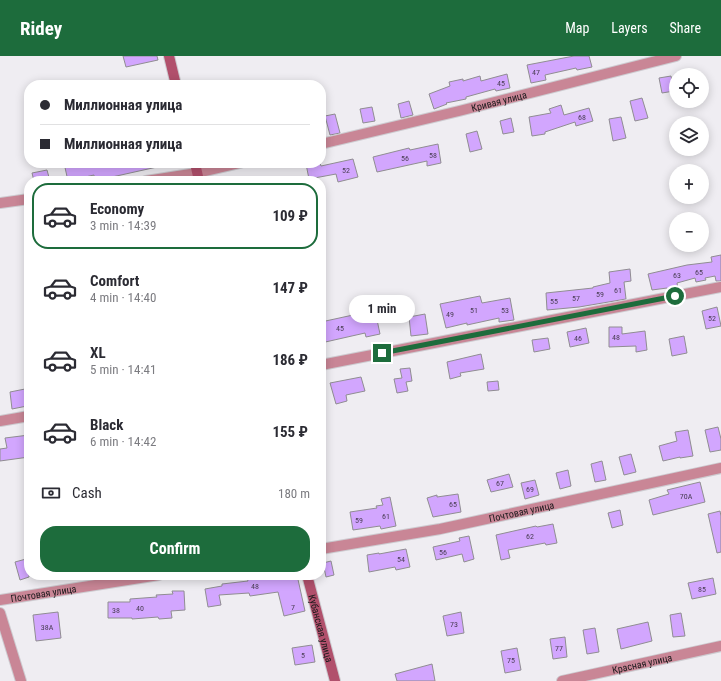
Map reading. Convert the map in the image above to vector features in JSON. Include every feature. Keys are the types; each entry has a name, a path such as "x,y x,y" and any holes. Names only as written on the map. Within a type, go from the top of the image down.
{"main road":[{"path":"169,56 175,80"},
{"name":"Кубанская улица","path":"308,580 335,681"}],"street":[{"name":"Кривая улица","path":"326,143 676,56"},
{"path":"174,176 216,168"},
{"path":"0,203 24,200"},
{"path":"326,364 721,287"},
{"path":"0,421 24,417"},
{"name":"Почтовая улица","path":"326,548 440,529 721,468"},
{"name":"Почтовая улица","path":"0,600 127,580"},
{"path":"0,613 21,681"},
{"name":"Красная улица","path":"562,681 721,646"}],"building":[{"path":"123,56 157,56 158,60 126,67"},
{"path":"574,56 589,56 592,67 577,70 576,68 545,75 546,80 531,83 527,65"},
{"path":"507,74 510,88 496,91 495,89 466,97 466,99 446,103 447,104 434,109 429,94 450,86 449,82 463,79 463,81 480,76 481,81"},
{"path":"669,76 669,92 662,93 659,78"},
{"path":"642,98 648,118 635,121 630,101"},
{"path":"409,101 413,115 401,118 398,104"},
{"path":"561,105 564,115 589,108 593,121 576,126 575,122 545,132 545,134 532,136 529,117 551,113 549,109"},
{"path":"372,107 375,121 363,123 360,109"},
{"path":"335,114 340,133 330,135 326,116"},
{"path":"621,117 626,138 613,141 609,119"},
{"path":"511,118 514,132 503,134 500,121"},
{"path":"477,131 482,149 470,152 466,134"},
{"path":"438,144 441,163 427,166 427,161 377,172 373,157 409,148 410,150"},
{"path":"353,159 358,177 338,182 336,174 325,176 308,176 307,168 326,168 326,165"},
{"path":"65,168 152,168 116,176 67,176"},
{"path":"47,170 49,176 33,176 32,173"},
{"path":"721,255 721,281 716,281 715,276 696,282 695,278 677,283 678,289 668,291 667,288 652,290 648,274 687,265 712,262 711,257"},
{"path":"630,269 631,281 624,282 626,299 579,307 547,310 546,293 593,288 610,283 609,272"},
{"path":"480,296 482,303 510,298 514,320 499,322 499,318 446,328 440,304"},
{"path":"717,307 721,326 706,329 702,311"},
{"path":"425,314 428,334 411,336 409,317"},
{"path":"353,315 354,319 376,315 380,334 366,337 365,333 326,342 326,321"},
{"path":"609,327 622,327 622,334 645,331 647,350 636,352 636,346 609,347"},
{"path":"586,328 589,343 570,347 567,332"},
{"path":"684,336 687,353 672,356 669,339"},
{"path":"548,338 550,349 534,352 532,340"},
{"path":"481,354 484,369 460,373 461,376 450,379 447,362"},
{"path":"410,368 412,381 406,382 408,391 397,393 394,379 402,378 400,369"},
{"path":"361,377 365,391 346,395 347,401 336,404 330,383"},
{"path":"498,381 499,390 488,391 487,382"},
{"path":"24,389 24,407 12,409 10,392"},
{"path":"718,427 721,439 721,450 710,452 705,430"},
{"path":"688,430 693,456 663,461 659,446 677,441 675,432"},
{"path":"24,436 24,458 0,461 0,449 7,448 5,438"},
{"path":"631,454 636,472 624,475 619,457"},
{"path":"602,461 606,480 595,482 591,464"},
{"path":"568,470 571,486 560,489 556,473"},
{"path":"509,474 513,487 491,492 487,480"},
{"path":"535,480 539,495 525,499 521,483"},
{"path":"700,482 705,502 653,515 649,500 669,494 667,490"},
{"path":"458,494 461,512 433,517 427,498 437,495 437,497"},
{"path":"390,497 396,526 381,529 380,526 353,530 350,512 377,508 376,506 383,505 381,499"},
{"path":"620,510 623,525 612,528 608,513"},
{"path":"720,511 721,552 717,553 708,514"},
{"path":"553,524 557,543 546,545 545,543 508,550 510,558 501,560 496,535 536,526"},
{"path":"469,536 474,559 464,562 462,554 436,560 433,547 460,541 459,538"},
{"path":"406,549 410,567 396,570 395,567 369,572 367,555"},
{"path":"24,560 24,579 20,580 15,562"},
{"path":"331,561 334,575 326,577 326,562"},
{"path":"713,578 716,594 692,599 688,583"},
{"path":"298,580 305,611 284,616 278,592 250,596 249,593 219,595 221,605 208,607 205,589 222,586 222,584 248,581"},
{"path":"172,591 184,591 185,610 171,611 172,618 108,618 108,602 130,602 130,599 173,594"},
{"path":"58,612 61,638 36,641 33,615"},
{"path":"461,612 464,633 447,636 443,616"},
{"path":"681,613 685,636 673,637 670,615"},
{"path":"648,622 652,641 621,649 617,629"},
{"path":"595,628 599,652 587,654 583,630"},
{"path":"565,637 567,657 553,659 550,639"},
{"path":"312,645 315,662 295,665 292,648"},
{"path":"517,648 521,670 505,673 501,651"},
{"path":"432,664 435,681 397,681 395,674"}],"route":[{"path":"382,353 675,296"}]}
